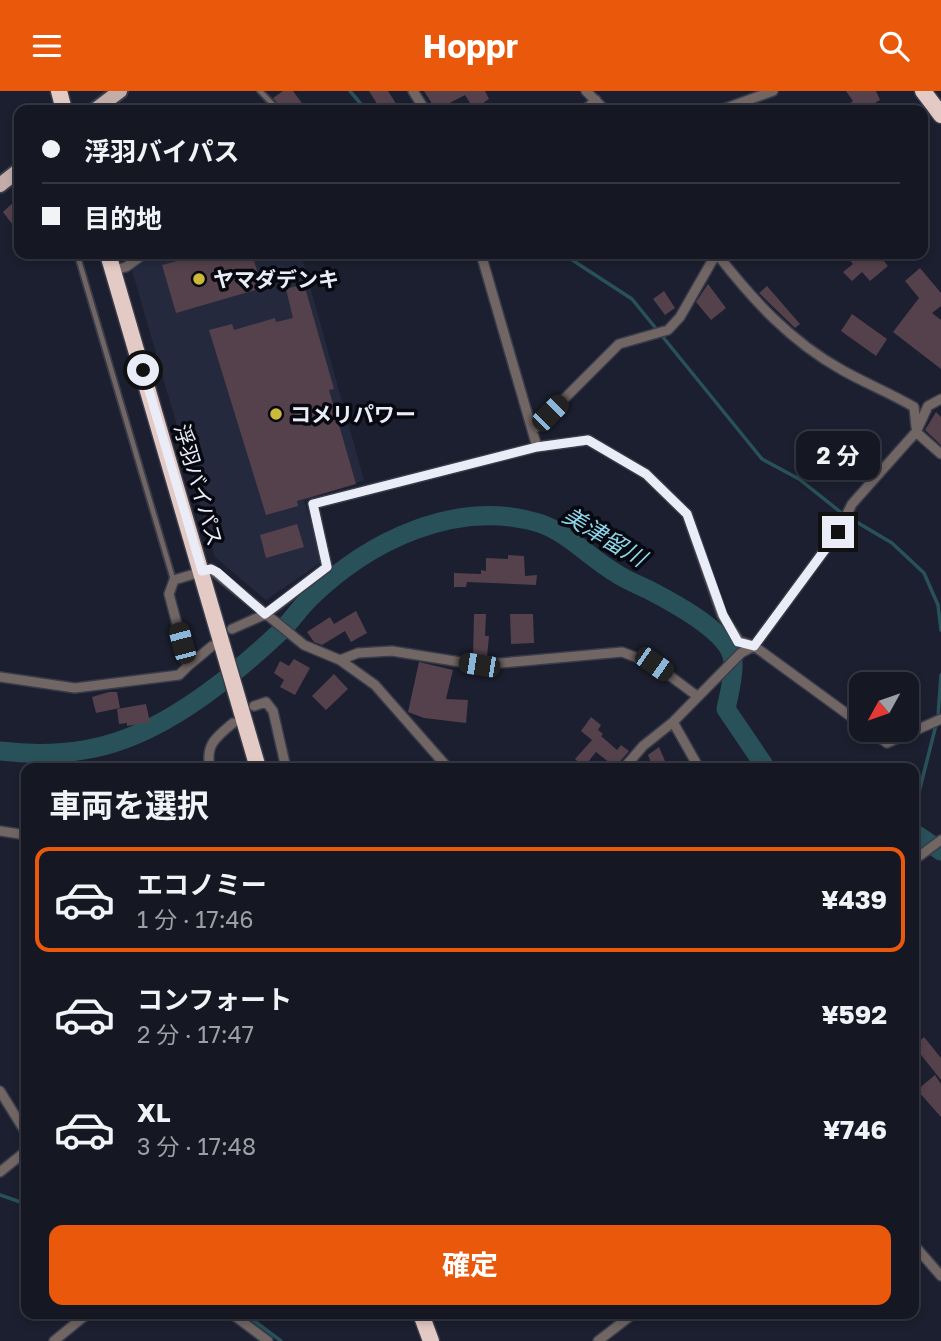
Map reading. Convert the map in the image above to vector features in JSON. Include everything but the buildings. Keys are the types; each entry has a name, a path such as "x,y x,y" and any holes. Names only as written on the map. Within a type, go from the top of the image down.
{"highway":[{"path":"923,91 941,115"},
{"name":"浮羽バイパス","path":"110,259 202,571 219,651 247,703 257,763"},
{"path":"423,1319 431,1341"}],"main road":[{"path":"102,105 120,91"}],"street":[{"path":"586,91 600,105"},
{"path":"734,105 772,91"},
{"path":"590,105 596,100"},
{"path":"114,270 126,267 137,259"},
{"path":"482,259 537,447"},
{"path":"533,430 619,344 668,330 680,317 714,259"},
{"path":"721,259 758,306 806,347 842,370 914,407 918,419 916,432"},
{"path":"628,763 741,653 754,646 809,574 849,511 916,432 928,406 941,399"},
{"path":"916,432 941,454"},
{"path":"232,629 265,614 327,567 313,504 537,447 588,440 646,474 687,514 723,615 738,642 754,646 849,715"},
{"path":"188,666 169,594 174,580 211,569 304,645 340,660 374,685 443,763"},
{"path":"0,677 75,688 179,675 188,666 219,651"},
{"path":"340,660 358,653 393,651 479,665 549,656 622,652 654,664 697,697"},
{"path":"247,703 266,702 273,711 285,763"},
{"path":"919,729 937,721"},
{"path":"673,722 696,763"},
{"path":"209,763 208,751 213,739 233,723"},
{"path":"0,831 21,834"},
{"path":"919,856 941,839"},
{"path":"0,1091 21,1125"},
{"path":"0,1172 21,1155"},
{"path":"919,1251 941,1276"},
{"path":"54,1341 81,1319"},
{"path":"239,1319 268,1341"},
{"path":"598,1341 627,1319"}],"lane":[{"path":"260,91 273,105"},
{"path":"78,259 174,580"}],"shaded area":[{"path":"143,259 302,259 364,480 304,501 323,561 266,600 215,557 131,267"}],"waterway":[{"path":"350,91 362,105"},
{"path":"571,259 632,299 762,459 799,479 843,514 892,543 924,573 938,605 941,630"},
{"name":"美津留川","path":"0,751 79,751 110,744 146,730 188,706 227,678 281,631 332,578 358,559 415,530 476,516 508,517 549,527 618,575 670,601 711,629 730,651 733,662 726,709 763,763"},
{"path":"919,792 938,717 941,675"},
{"name":"美津留川","path":"919,836 941,851"},
{"path":"0,1195 21,1202"},
{"path":"252,1319 281,1341"}],"place":[{"name":"ヤマダデンキ","path":"199,279"},
{"name":"コメリパワー","path":"276,414"}],"route":[{"path":"143,370 202,571 211,569 217,572 265,614 327,567 313,504 537,447 588,440 646,474 675,501 687,514 723,615 738,642 754,646 838,532"}]}
